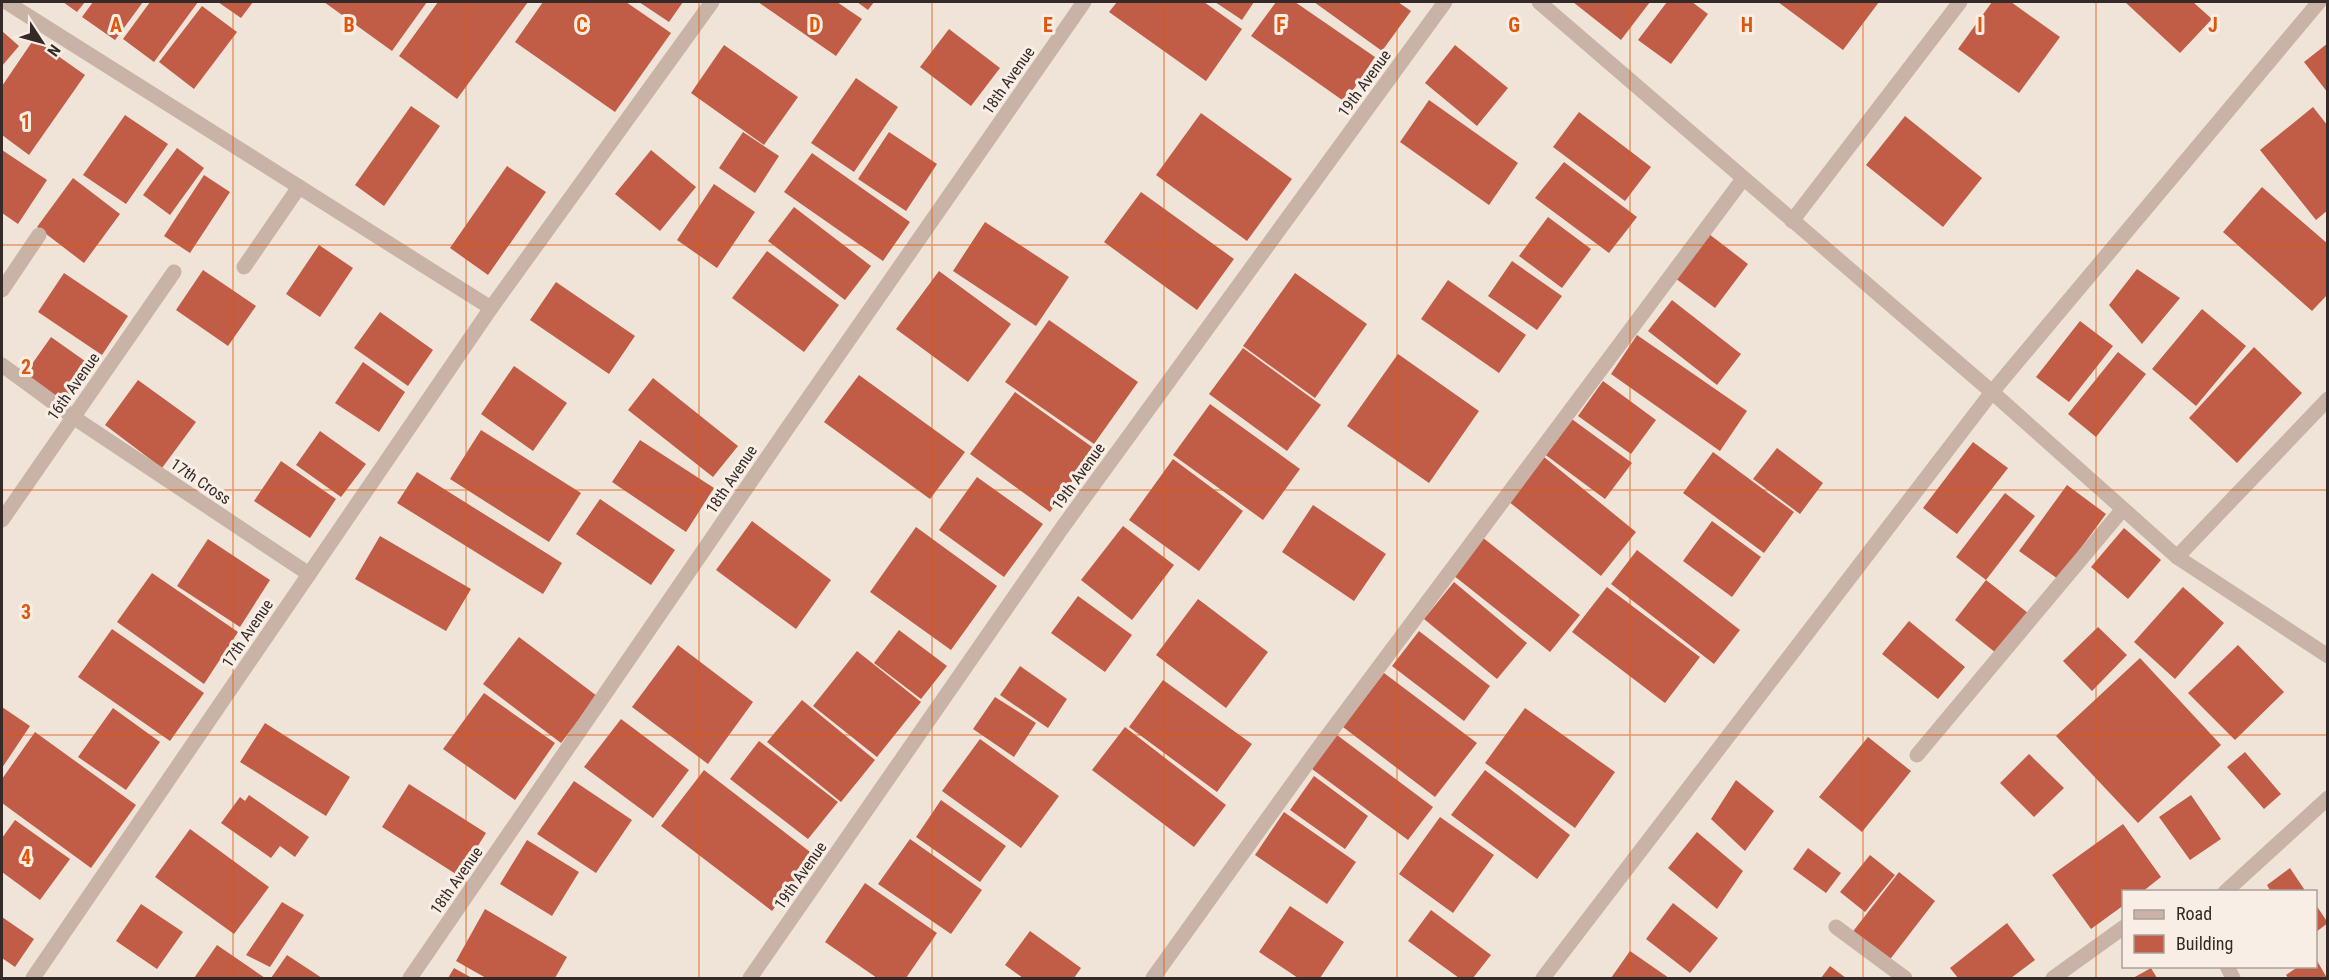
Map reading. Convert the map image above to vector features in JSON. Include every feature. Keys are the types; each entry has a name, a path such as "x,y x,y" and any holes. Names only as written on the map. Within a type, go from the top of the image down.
{"street":[{"path":"6,2 491,308"},
{"name":"17th Avenue","path":"33,978 491,308 712,2"},
{"name":"18th Avenue","path":"410,978 790,423 1084,2"},
{"name":"19th Avenue","path":"750,978 1062,528 1445,2"},
{"path":"1792,221 1960,2"},
{"path":"1543,978 1992,392 2319,2"},
{"path":"1544,3 1743,179 1992,392 2177,557 2328,656"},
{"path":"1153,978 1321,745 1743,179"},
{"path":"244,267 299,187"},
{"path":"2,290 39,235"},
{"name":"16th Avenue","path":"2,520 174,272"},
{"name":"17th Cross","path":"2,365 73,417 309,574"},
{"path":"2177,557 2328,399"},
{"path":"1917,755 2123,509"},
{"path":"2225,890 2328,798"},
{"path":"1836,927 1905,978"},
{"path":"2053,978 2122,928"}],"building":[{"path":"63,2 85,2 77,12"},
{"path":"93,2 143,2 115,40 82,17"},
{"path":"150,2 198,2 154,62 123,39"},
{"path":"218,2 253,2 241,18"},
{"path":"324,2 427,2 392,51"},
{"path":"438,2 528,2 457,99 399,56"},
{"path":"543,2 626,2 671,33 615,112 515,42"},
{"path":"639,2 683,2 669,22"},
{"path":"758,2 837,2 862,19 836,56"},
{"path":"857,2 874,2 868,10"},
{"path":"1117,2 1204,2 1242,29 1206,81 1109,12"},
{"path":"1215,2 1254,2 1242,20"},
{"path":"1276,2 1295,2 1375,57 1345,102 1251,36"},
{"path":"1314,2 1398,2 1411,11 1382,51"},
{"path":"1573,2 1650,2 1621,40"},
{"path":"1667,2 1692,2 1708,14 1671,64 1638,40"},
{"path":"1778,2 1879,2 1843,50"},
{"path":"1992,2 2011,2 2060,37 2019,93 1958,49"},
{"path":"2125,2 2193,2 2212,19 2180,53"},
{"path":"202,6 237,32 194,89 159,62"},
{"path":"949,29 1000,68 971,106 920,67"},
{"path":"2,31 19,46 2,66"},
{"path":"34,39 85,75 29,155 2,135 2,86"},
{"path":"2328,43 2328,93 2304,62"},
{"path":"724,45 798,97 764,145 691,93"},
{"path":"1455,45 1508,88 1477,126 1425,83"},
{"path":"856,78 898,107 854,172 811,143"},
{"path":"1429,100 1518,163 1489,205 1400,142"},
{"path":"411,106 440,126 384,206 355,185"},
{"path":"2313,107 2328,126 2328,210 2316,220 2260,150"},
{"path":"1579,112 1651,167 1625,201 1553,147"},
{"path":"1201,113 1292,179 1247,241 1156,175"},
{"path":"125,115 168,144 126,204 83,175"},
{"path":"1905,116 1982,178 1943,227 1866,165"},
{"path":"743,132 779,156 755,193 719,168"},
{"path":"889,132 937,164 906,211 858,179"},
{"path":"177,148 204,168 170,215 143,195"},
{"path":"2,150 47,180 18,224 2,213"},
{"path":"651,150 696,187 660,231 615,194"},
{"path":"812,153 910,222 883,261 784,192"},
{"path":"1564,162 1637,217 1609,253 1535,198"},
{"path":"507,166 546,192 488,275 450,248"},
{"path":"204,175 230,192 190,253 164,236"},
{"path":"73,178 120,214 84,263 37,227"},
{"path":"714,184 755,212 717,268 677,240"},
{"path":"2262,187 2328,244 2328,294 2312,311 2223,232"},
{"path":"1141,192 1234,259 1197,310 1104,242"},
{"path":"794,207 871,266 845,300 768,241"},
{"path":"1548,217 1591,249 1562,288 1519,256"},
{"path":"985,222 1069,277 1036,326 953,271"},
{"path":"1709,234 1748,264 1715,308 1675,278"},
{"path":"319,245 353,268 320,317 286,294"},
{"path":"767,251 839,305 804,352 732,298"},
{"path":"1512,261 1562,296 1537,330 1488,296"},
{"path":"2137,269 2180,298 2142,344 2109,305"},
{"path":"203,270 256,306 228,346 176,310"},
{"path":"939,271 1011,324 968,382 896,329"},
{"path":"64,273 128,316 102,355 38,312"},
{"path":"1295,273 1367,324 1315,398 1243,346"},
{"path":"1448,280 1526,335 1499,373 1421,319"},
{"path":"556,282 635,336 609,374 530,320"},
{"path":"1672,300 1741,354 1717,385 1648,331"},
{"path":"2202,309 2246,346 2196,406 2152,369"},
{"path":"380,312 433,350 408,386 354,348"},
{"path":"1049,320 1138,382 1094,444 1005,382"},
{"path":"2080,321 2113,346 2069,402 2036,377"},
{"path":"1637,335 1747,411 1720,451 1611,374"},
{"path":"51,337 92,366 65,403 25,374"},
{"path":"2254,347 2302,393 2237,463 2189,418"},
{"path":"1243,348 1321,405 1287,451 1209,394"},
{"path":"2118,352 2146,374 2096,437 2068,414"},
{"path":"1398,354 1479,411 1429,483 1347,426"},
{"path":"363,362 405,392 379,432 335,403"},
{"path":"514,366 567,403 533,451 481,414"},
{"path":"859,375 965,452 930,499 824,422"},
{"path":"653,378 738,446 713,477 628,410"},
{"path":"138,380 196,422 162,468 105,425"},
{"path":"1603,381 1656,420 1631,454 1578,416"},
{"path":"1015,392 1095,449 1050,512 970,454"},
{"path":"1210,404 1300,469 1263,520 1173,455"},
{"path":"1569,417 1632,463 1605,499 1543,453"},
{"path":"481,430 581,493 549,542 450,479"},
{"path":"320,431 366,464 341,497 296,465"},
{"path":"640,440 714,488 686,532 612,482"},
{"path":"1973,442 2008,468 1957,534 1923,508"},
{"path":"1777,448 1823,483 1800,514 1753,479"},
{"path":"1713,452 1794,512 1764,553 1683,493"},
{"path":"1544,457 1636,532 1601,576 1508,501"},
{"path":"1173,459 1243,511 1199,571 1129,520"},
{"path":"281,461 336,499 310,538 254,501"},
{"path":"417,472 562,563 543,594 397,503"},
{"path":"977,477 1043,524 1004,577 939,530"},
{"path":"2067,485 2106,514 2058,579 2019,551"},
{"path":"2005,493 2035,516 1986,580 1956,557"},
{"path":"600,499 675,550 651,585 576,534"},
{"path":"1313,505 1386,554 1354,601 1282,552"},
{"path":"752,521 831,580 796,629 716,570"},
{"path":"1712,521 1761,557 1732,597 1683,561"},
{"path":"1123,526 1174,565 1132,620 1081,580"},
{"path":"916,527 997,586 951,650 870,592"},
{"path":"2124,528 2161,560 2128,599 2091,567"},
{"path":"380,536 471,589 446,631 355,579"},
{"path":"1482,537 1580,615 1550,652 1453,575"},
{"path":"208,539 270,580 240,627 177,586"},
{"path":"1637,550 1740,630 1714,664 1611,584"},
{"path":"152,573 238,632 204,684 117,622"},
{"path":"1986,580 2028,613 1996,653 1955,620"},
{"path":"1454,582 1527,643 1497,679 1424,619"},
{"path":"1607,587 1700,657 1665,703 1572,632"},
{"path":"2183,587 2224,623 2175,679 2134,642"},
{"path":"1078,596 1132,635 1105,672 1051,633"},
{"path":"1198,599 1268,652 1226,708 1156,655"},
{"path":"1909,621 1965,667 1938,699 1882,654"},
{"path":"2098,627 2127,655 2092,691 2063,661"},
{"path":"112,629 204,693 170,741 78,677"},
{"path":"899,630 947,666 921,699 874,663"},
{"path":"1419,631 1490,686 1464,721 1392,666"},
{"path":"519,637 597,696 561,743 483,684"},
{"path":"678,645 753,702 708,764 632,707"},
{"path":"2238,645 2284,692 2235,740 2188,693"},
{"path":"857,651 921,702 877,757 813,706"},
{"path":"2140,658 2221,745 2138,823 2056,736"},
{"path":"1020,666 1067,699 1048,728 1000,695"},
{"path":"1384,673 1477,743 1435,797 1343,727"},
{"path":"1163,680 1252,744 1217,792 1129,727"},
{"path":"484,693 555,743 515,800 443,749"},
{"path":"995,697 1036,723 1014,757 973,729"},
{"path":"802,700 875,760 841,802 767,742"},
{"path":"2,707 30,726 2,768"},
{"path":"113,708 160,742 126,790 78,757"},
{"path":"1525,708 1615,772 1575,828 1485,763"},
{"path":"621,719 689,770 653,818 584,767"},
{"path":"265,723 350,777 326,816 240,762"},
{"path":"1125,727 1226,805 1194,847 1092,770"},
{"path":"35,732 136,805 91,868 2,803 2,779"},
{"path":"1337,735 1433,807 1408,840 1312,769"},
{"path":"1868,737 1911,771 1862,832 1819,797"},
{"path":"980,739 1059,796 1021,848 942,791"},
{"path":"759,741 838,802 808,839 730,779"},
{"path":"2245,752 2281,794 2264,809 2227,767"},
{"path":"2029,754 2064,788 2034,817 2000,783"},
{"path":"704,770 814,855 772,911 661,826"},
{"path":"1485,770 1570,835 1537,879 1451,815"},
{"path":"1314,776 1368,816 1345,849 1290,810"},
{"path":"1736,780 1774,811 1745,851 1711,819"},
{"path":"574,781 632,820 596,873 537,834"},
{"path":"409,784 486,833 459,876 382,827"},
{"path":"249,795 309,837 295,857 280,846 271,858 221,823 240,797 245,801"},
{"path":"2191,795 2221,839 2190,860 2159,817"},
{"path":"941,800 1006,846 980,882 916,837"},
{"path":"1284,812 1356,862 1327,904 1255,855"},
{"path":"1440,817 1494,855 1453,913 1399,874"},
{"path":"15,820 70,859 40,900 2,872 2,838"},
{"path":"2123,824 2161,877 2145,890 2122,890 2122,906 2091,929 2052,875"},
{"path":"190,829 269,887 234,934 155,877"},
{"path":"1697,832 1743,871 1717,909 1668,868"},
{"path":"910,839 982,890 951,934 878,884"},
{"path":"527,840 579,872 552,916 500,884"},
{"path":"1808,848 1841,873 1826,893 1793,869"},
{"path":"1870,855 1895,875 1865,912 1840,892"},
{"path":"2290,868 2305,890 2270,890 2267,885"},
{"path":"1899,872 1935,901 1888,962 1851,934"},
{"path":"865,883 937,933 906,978 877,978 825,942"},
{"path":"282,902 304,915 270,967 246,955"},
{"path":"1673,903 1718,938 1690,973 1646,939"},
{"path":"141,904 183,932 157,969 116,941"},
{"path":"1290,906 1344,942 1320,978 1298,978 1259,952"},
{"path":"2317,906 2328,923 2317,931"},
{"path":"485,909 567,957 555,978 486,978 456,961"},
{"path":"1431,910 1491,955 1473,978 1459,978 1408,941"},
{"path":"2,917 34,939 15,967 2,958"},
{"path":"2007,923 2035,960 2011,978 1958,978 1950,968"},
{"path":"1030,931 1081,968 1074,978 1023,978 1005,965"},
{"path":"217,945 265,978 194,978"},
{"path":"1630,951 1669,978 1611,978"},
{"path":"287,955 322,978 271,978"},
{"path":"2317,961 2327,978 2288,978 2286,975 2296,968 2317,968"},
{"path":"1830,966 1846,978 1821,978"},
{"path":"454,968 472,978 448,978"},
{"path":"2151,968 2157,978 2133,978"}]}
